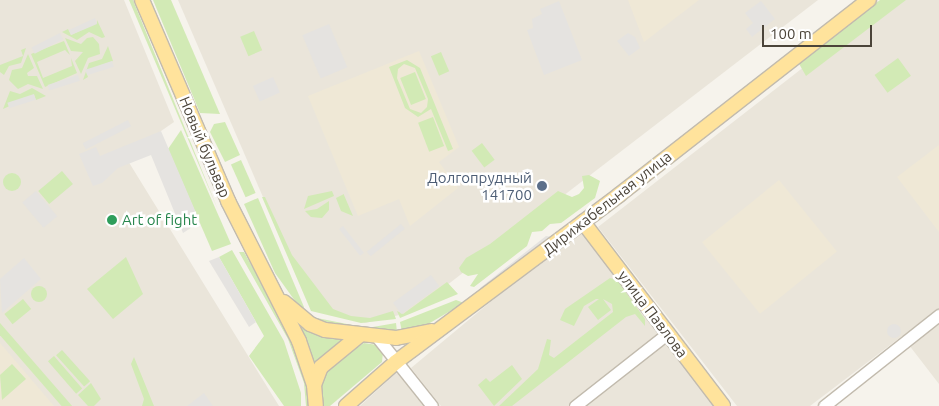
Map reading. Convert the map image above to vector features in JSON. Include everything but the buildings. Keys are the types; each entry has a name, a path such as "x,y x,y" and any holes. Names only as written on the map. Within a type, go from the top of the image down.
{"main road":[{"name":"Новый бульвар","path":"142,0 228,201 276,292 299,341 314,385 316,406"},
{"name":"Дирижабельная улица","path":"346,406 396,362 583,222 869,0"},
{"name":"улица Павлова","path":"583,222 723,406"},
{"name":"Новый бульвар","path":"276,292 310,324 325,330 360,335 417,336 448,323"},
{"path":"314,385 322,367 360,335"}],"street":[{"path":"824,406 939,315"},
{"path":"575,406 668,333"},
{"path":"377,336 432,406"}],"shaded area":[{"path":"0,0 124,0 174,122 125,156 279,406 0,406"},
{"path":"178,0 818,0 412,312 365,323 310,306"},
{"path":"628,0 699,0 644,42"},
{"path":"890,0 939,0 939,384 902,336 810,406 737,406 598,227"},
{"path":"559,1 582,60 544,75 527,30 533,28 532,19 542,14 540,9"},
{"path":"761,1 775,19 752,37 746,29 753,23 745,13"},
{"path":"95,18 97,24 71,35 69,30"},
{"path":"329,24 347,67 321,79 302,35"},
{"path":"60,33 63,39 35,54 31,48"},
{"path":"628,33 635,37 640,48 629,56 617,41"},
{"path":"419,51 459,147 439,162 458,188 410,226 399,199 358,216 308,96"},
{"path":"112,61 114,67 87,75 85,70"},
{"path":"78,75 80,81 49,91 48,85"},
{"path":"273,77 280,93 260,101 253,86"},
{"path":"34,94 36,100 9,108 7,103"},
{"path":"128,120 131,126 86,149 83,143"},
{"path":"161,131 200,222 183,233 151,155 118,168 102,183 93,186 79,154 96,147 100,156"},
{"path":"939,145 939,232 897,177"},
{"path":"779,180 837,251 760,314 702,242"},
{"path":"36,191 57,216 43,228 22,203"},
{"path":"401,224 405,229 371,256 367,252"},
{"path":"343,226 364,253 360,256 339,229"},
{"path":"580,227 717,406 441,406 411,368"},
{"path":"546,236 553,237 484,290 480,288"},
{"path":"219,257 256,322 249,327 209,261"},
{"path":"24,258 41,279 2,313 0,279"},
{"path":"431,275 439,286 401,314 393,303"},
{"path":"891,324 897,324 901,331 897,338 891,338 887,334 887,328"},
{"path":"0,343 54,406 0,406"},
{"path":"399,372 426,406 360,406 395,374"},
{"path":"204,393 213,406 187,406"}],"green space":[{"path":"129,0 133,0 218,210"},
{"path":"153,0 171,0 220,114 200,113"},
{"path":"880,0 906,0 806,76 798,62"},
{"path":"97,20 105,37 102,38 89,32 77,40 62,32 68,29 71,35 97,23"},
{"path":"254,31 262,50 248,56 240,37"},
{"path":"93,37 99,44 100,54 88,58 81,74 75,61 83,52 71,51 65,38 81,44 87,38"},
{"path":"64,41 70,55 65,50 37,62 43,78 72,66 71,58 77,73 45,87 31,54"},
{"path":"108,46 113,61 86,71 89,63 102,59"},
{"path":"26,48 21,63 9,66 4,75 0,72 0,65 23,56 21,50"},
{"path":"441,52 449,71 439,76 431,56"},
{"path":"28,54 34,68 27,73 28,76 37,76 43,89 28,84 18,89 9,80 12,70 22,68"},
{"path":"898,58 911,76 887,93 875,75"},
{"path":"407,60 420,68 453,149 448,151 431,109 418,117 405,108 389,67","holes":["404,64 415,68 428,99 427,107 421,113 410,109 397,78 398,69"]},
{"path":"86,71 88,77 83,80"},
{"path":"415,72 426,99 411,105 400,78"},
{"path":"32,88 46,96 36,100 34,95 3,109 10,91 20,94"},
{"path":"433,117 444,146 429,152 418,123"},
{"path":"225,122 240,155 225,162 210,132 214,124"},
{"path":"181,130 231,244 212,251 168,149"},
{"path":"482,143 495,160 484,168 472,151"},
{"path":"241,160 256,193 246,197 231,164"},
{"path":"62,171 73,184 49,204 38,191"},
{"path":"8,173 16,173 21,178 19,189 8,191 3,186 3,178"},
{"path":"589,175 600,181 595,198 561,223 550,224 542,231 532,232 527,246 474,287 470,286 478,274 468,276 461,272 459,268 466,258 490,244 558,191 572,197 579,194 584,188 582,176"},
{"path":"332,191 334,196 304,209 308,196"},
{"path":"344,194 353,216 341,211 336,198"},
{"path":"262,197 265,197 292,255 333,309 351,316 370,318 393,311 396,319 361,323 311,311"},
{"path":"258,198 304,307 303,312 275,273 244,204"},
{"path":"329,201 329,210 322,218 311,217 305,211 317,209"},
{"path":"232,250 284,341 301,393 301,406 284,406 249,356 264,336 219,257"},
{"path":"239,252 244,252 292,338 308,382 310,406 306,406 304,383 288,339"},
{"path":"126,257 143,294 113,319 87,289"},
{"path":"610,278 617,280 645,319 645,326 635,314 626,317 512,406 499,406 538,369 547,339 551,340 549,355 554,358 613,312 612,304 603,299 611,310 598,320 588,307 599,299 596,299 584,306 574,326 560,320 565,309"},
{"path":"447,282 458,294 400,318 397,311 403,314"},
{"path":"36,286 42,286 47,291 45,300 36,302 31,297 31,291"},
{"path":"23,299 31,309 13,324 4,314"},
{"path":"456,300 464,303 423,327 402,332 400,322"},
{"path":"312,317 367,328 396,323 397,332 324,323"},
{"path":"298,322 318,335 347,338 316,367"},
{"path":"0,323 72,406 62,406 0,335"},
{"path":"364,343 377,345 383,352 382,362 330,406 322,406 322,380 326,368"},
{"path":"62,350 90,381 84,387 56,355"},
{"path":"54,356 82,388 76,394 48,361"},
{"path":"134,357 154,406 142,406 144,399 131,364"},
{"path":"12,364 26,379 2,400 0,375"},
{"path":"512,365 522,379 494,406 478,385 486,378 490,382"},
{"path":"91,383 101,399 94,406 88,406 78,395"}],"place":[{"name":"Долгопрудный 141700","path":"542,186"},
{"name":"Art of fight","path":"112,220"}]}
